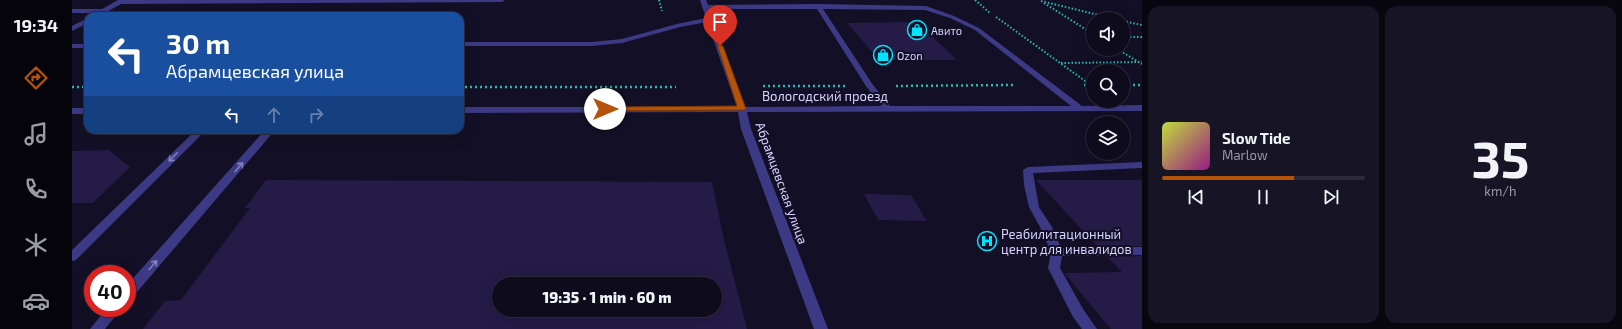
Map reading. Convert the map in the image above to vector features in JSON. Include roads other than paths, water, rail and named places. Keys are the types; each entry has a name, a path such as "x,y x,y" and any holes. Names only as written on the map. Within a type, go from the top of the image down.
{"street":[{"path":"72,11 103,11 121,1 502,0"},
{"path":"704,4 926,8 952,17 978,29 1051,84 1080,108"},
{"name":"Абрамцевская улица","path":"704,4 742,109 746,129 821,329"},
{"path":"818,6 870,86 888,109"},
{"path":"464,44 592,44 615,42 710,19"},
{"path":"72,29 84,22"},
{"path":"72,46 84,46"},
{"name":"Вологодский проезд","path":"464,110 1142,108"},
{"path":"72,111 84,111"},
{"path":"72,257 197,134"},
{"path":"136,284 267,134"},
{"path":"1090,329 1078,313 1054,268 1057,252 1046,227 1034,207 1029,185 1028,170 1069,167 1142,165"},
{"path":"1057,252 1142,251"},
{"path":"97,329 107,317"}],"place":[{"name":"Авито","path":"917,30"},
{"name":"Ozon","path":"883,55"},
{"name":"Реабилитационный центр для инвалидов","path":"987,241"}]}
